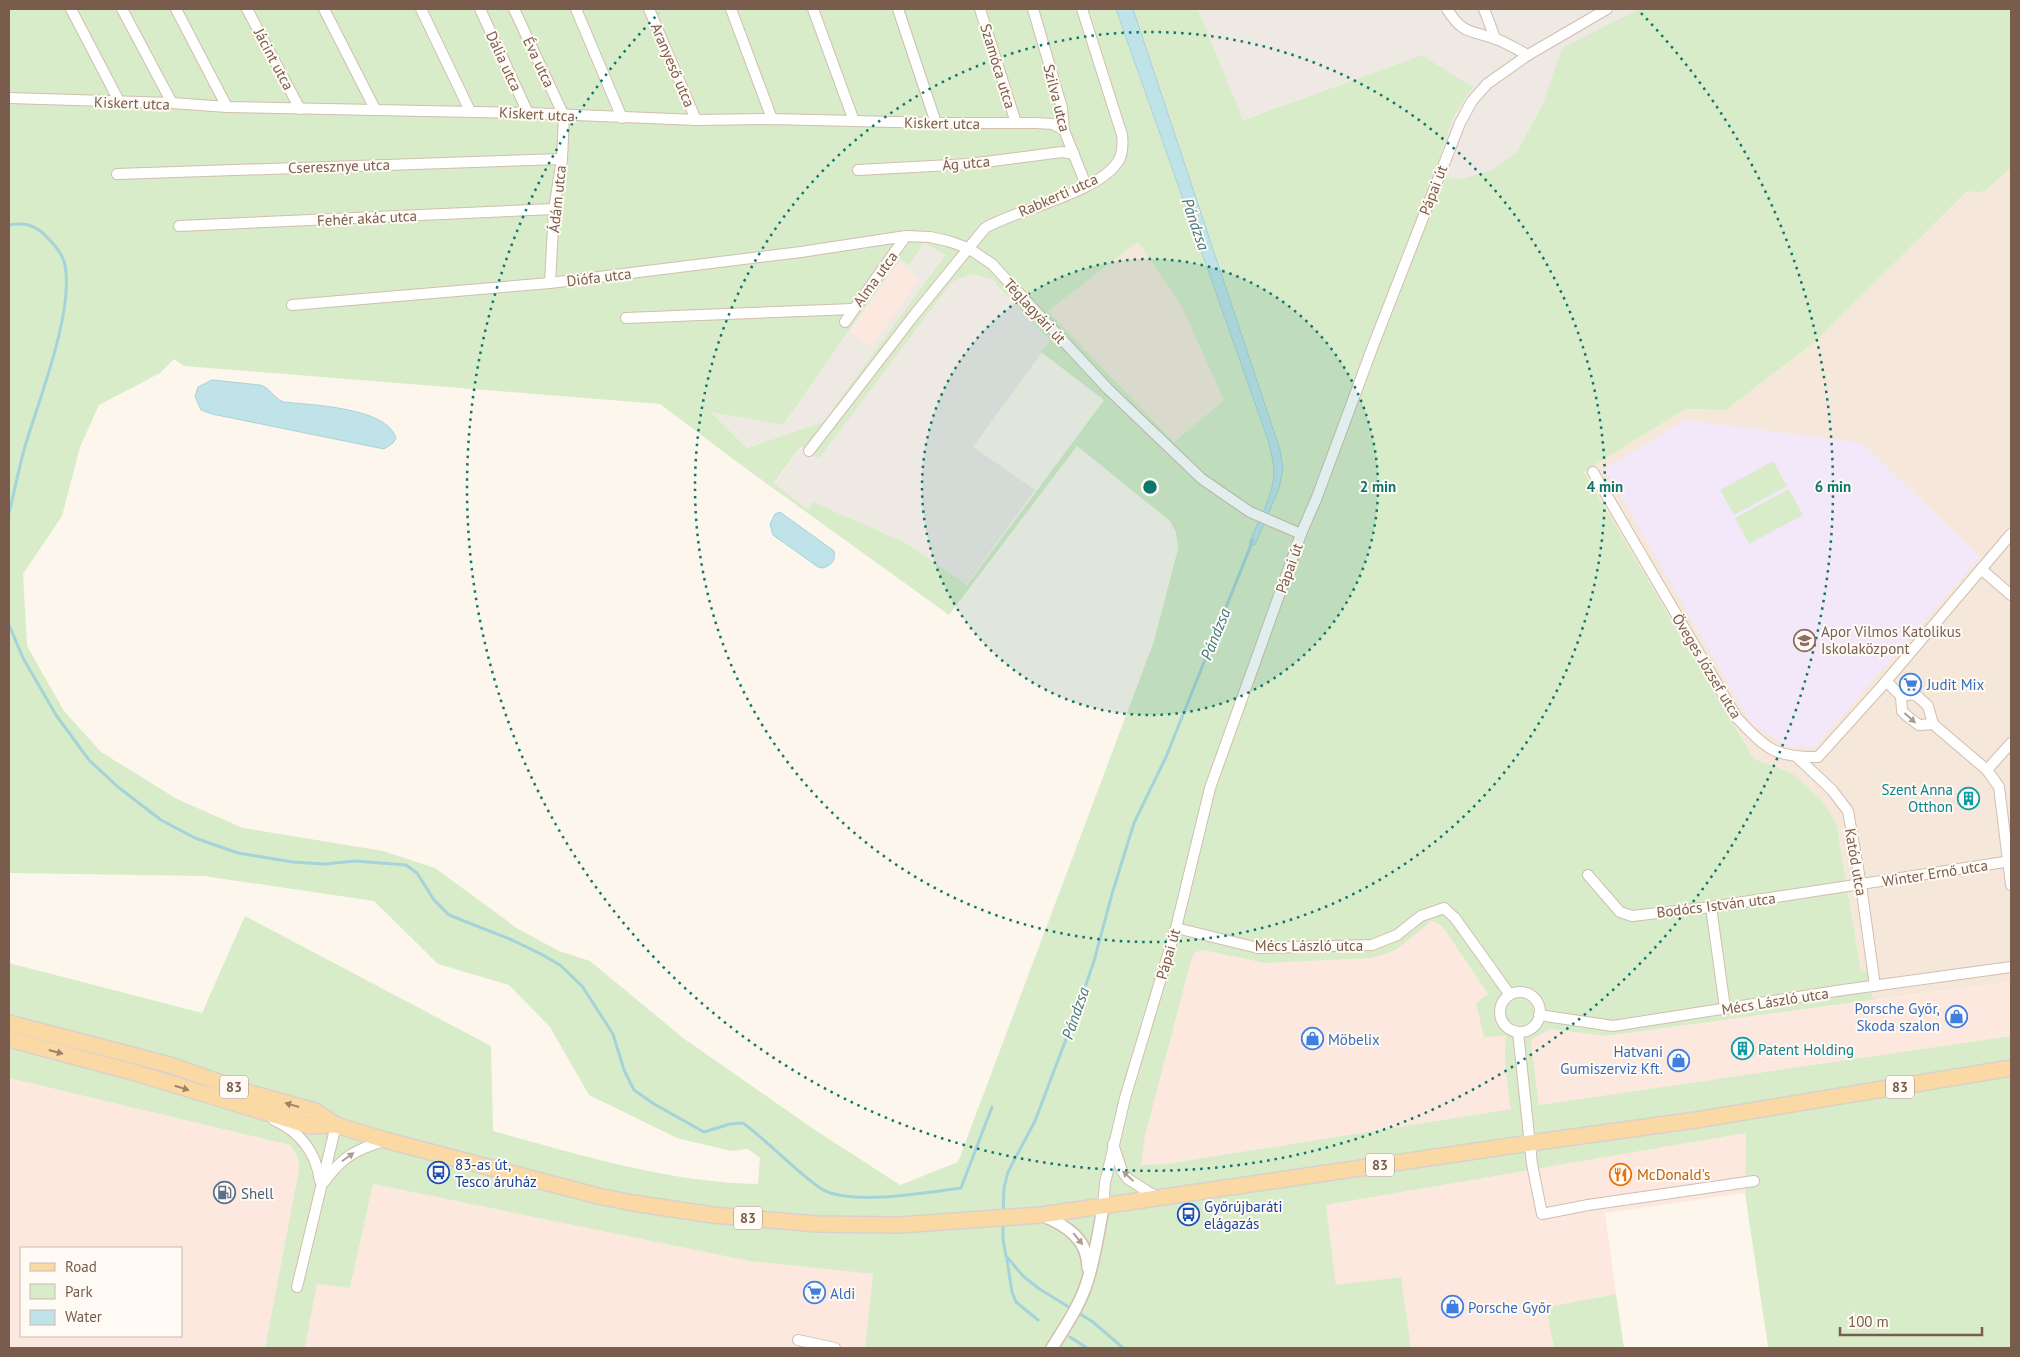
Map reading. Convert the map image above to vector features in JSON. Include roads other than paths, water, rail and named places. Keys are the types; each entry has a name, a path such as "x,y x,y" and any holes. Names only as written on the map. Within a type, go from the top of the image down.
{"main road":[{"name":"83","path":"9,1023 170,1065 250,1093 315,1111 336,1125 385,1140 598,1196 713,1215 834,1225 899,1225 982,1220 1103,1207 1696,1120 2011,1068"},
{"name":"83","path":"9,1039 136,1073 310,1126 336,1125"}],"street":[{"path":"71,9 120,103"},
{"path":"122,9 172,104"},
{"path":"176,9 228,107"},
{"name":"Jácint utca","path":"248,9 300,109"},
{"path":"324,9 374,109"},
{"path":"421,9 470,112"},
{"name":"Dália utca","path":"480,9 528,113"},
{"name":"Éva utca","path":"514,9 564,116"},
{"path":"576,9 622,118"},
{"name":"Aranyeső utca","path":"649,9 696,120"},
{"path":"731,9 772,119"},
{"path":"813,9 854,121"},
{"path":"898,9 936,123"},
{"name":"Szamóca utca","path":"980,9 1016,123"},
{"name":"Szilva utca","path":"1033,9 1062,108 1064,130 1086,185"},
{"name":"Rabkerti utca","path":"968,248 985,228 996,221 1041,206 1086,185 1107,173 1121,157 1122,135 1082,9"},
{"path":"1447,9 1456,23 1471,32 1495,38 1528,55"},
{"path":"1484,9 1495,38"},
{"name":"Pápai út","path":"1103,1207 1105,1183 1124,1098 1176,928 1210,788 1301,534 1317,497 1373,346 1460,123 1472,101 1487,84 1528,55 1607,9"},
{"name":"Kiskert utca","path":"9,98 228,107 528,113 696,120 772,119 1053,124 1064,130"},
{"name":"Ádám utca","path":"550,283 554,209 562,159 564,116"},
{"name":"Ág utca","path":"858,170 969,164 1062,152 1074,154"},
{"name":"Cseresznye utca","path":"117,174 562,159"},
{"name":"Fehér akác utca","path":"179,226 554,209"},
{"path":"810,451 968,248 930,237 906,236"},
{"name":"Diófa utca","path":"292,305 550,283 801,252 906,236"},
{"name":"Alma utca","path":"845,322 906,236"},
{"name":"Téglagyári út","path":"968,248 992,264 1108,388 1202,478 1250,512 1301,534"},
{"path":"626,318 853,309"},
{"name":"Öveges József utca","path":"1593,472 1737,718 1762,744 1782,755 1798,758 1818,758 2011,534"},
{"path":"1981,568 2011,595"},
{"path":"1886,681 1901,696 1902,711 1906,716 1919,725 1933,724"},
{"path":"1901,696 1912,694 1928,706 1933,724 1987,770 1999,787 2010,861 2011,885"},
{"path":"1987,770 2011,743"},
{"name":"Katód utca","path":"1798,758 1832,790 1848,811 1861,885 1874,986"},
{"name":"Winter Ernő utca","path":"1861,885 2010,861"},
{"name":"Bodócs István utca","path":"1588,875 1620,912 1632,916 1711,907 1861,885"},
{"path":"1711,907 1725,1008"},
{"name":"Mécs László utca","path":"1176,928 1258,948 1372,946 1397,935 1421,916 1444,908 1455,918 1510,995"},
{"name":"Mécs László utca","path":"1539,1016 1613,1026 2011,967"},
{"path":"1523,993 1530,995 1537,1002 1539,1016 1532,1028 1518,1032 1506,1027 1500,1015 1502,1002 1510,995 1523,993"},
{"path":"1518,1032 1530,1143 1542,1214 1588,1205 1754,1181"},
{"path":"249,1108 284,1125 302,1140 317,1164 320,1187"},
{"path":"297,1287 336,1125"},
{"path":"320,1187 343,1159 361,1148 385,1140"},
{"path":"1113,1143 1122,1171 1128,1179 1158,1198"},
{"path":"1052,1348 1082,1296 1088,1280 1098,1240 1103,1207"},
{"path":"1037,1215 1062,1225 1079,1239 1086,1250 1088,1280"},
{"path":"798,1340 836,1348"}],"water":[{"path":"1116,9 1133,9 1280,450 1283,469 1279,488 1255,545 1249,543 1268,500 1273,482 1274,466 1269,443"},
{"path":"212,380 260,385 283,402 328,407 363,414 378,420 390,428 396,438 393,443 384,449 212,414 201,410 195,396 198,387"},
{"path":"780,512 834,551 834,560 831,564 823,568 818,567 773,535 770,524 775,514"}],"waterway":[{"path":"9,225 29,225 38,229 49,239 58,249 64,261 66,284 65,306 54,354 24,452 9,513"},
{"name":"Pándzsa","path":"1003,1214 1004,1188 1008,1172 1035,1121 1079,1005 1094,961 1134,823 1166,757 1253,540"},
{"path":"9,625 23,658 56,715 89,760 118,787 161,820 195,838 238,853 293,862 325,864 355,861 406,865 417,873 434,900 449,915 512,940 560,965 582,986 613,1034 624,1070 634,1090 654,1104 704,1132 730,1124 743,1123 820,1188 833,1194 849,1197 888,1197 961,1188 992,1107"},
{"name":"Pándzsa","path":"1003,1222 1006,1256 1023,1276 1038,1288 1093,1322 1123,1348"},
{"name":"Pándzsa","path":"1007,1260 1012,1292 1016,1302 1038,1320"},
{"name":"Pándzsa","path":"1070,1337 1087,1348"}],"place":[{"name":"Apor Vilmos Katolikus Iskolaközpont","path":"1805,640"},
{"name":"Judit Mix","path":"1911,684"},
{"name":"Szent Anna Otthon","path":"1969,798"},
{"name":"Porsche Győr, Skoda szalon","path":"1956,1017"},
{"name":"Möbelix","path":"1312,1039"},
{"name":"Patent Holding","path":"1742,1049"},
{"name":"Hatvani Gumiszerviz Kft.","path":"1679,1060"},
{"name":"83-as út, Tesco áruház","path":"439,1173"},
{"name":"McDonald's","path":"1621,1174"},
{"name":"Shell","path":"225,1193"},
{"name":"Győrújbaráti elágazás","path":"1188,1215"},
{"name":"Aldi","path":"814,1293"},
{"name":"Porsche Győr","path":"1452,1307"}]}
